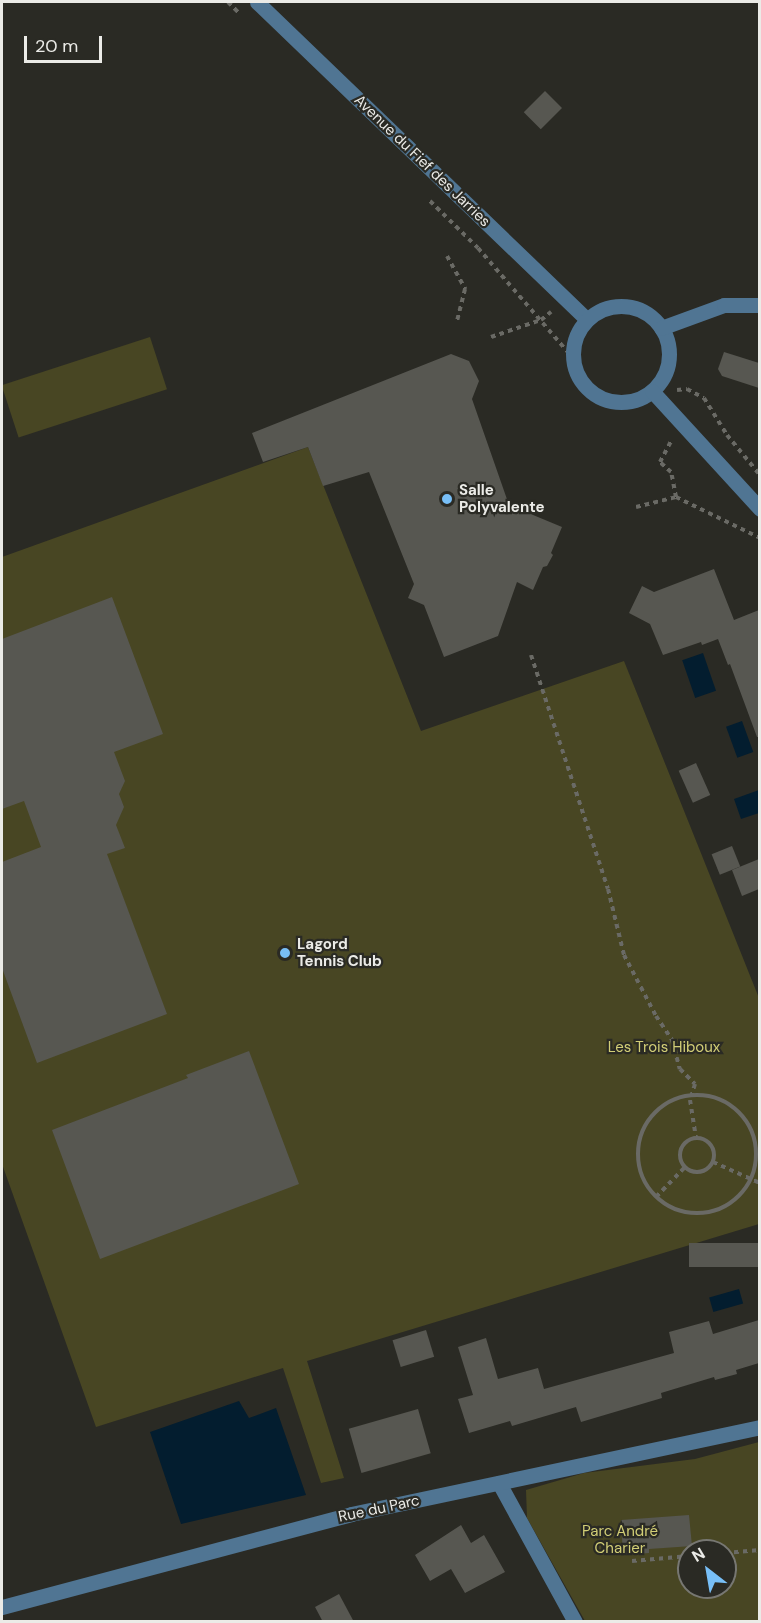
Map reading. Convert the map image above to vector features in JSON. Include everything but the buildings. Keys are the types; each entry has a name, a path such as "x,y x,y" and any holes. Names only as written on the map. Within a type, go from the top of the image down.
{"street":[{"name":"Avenue du Fief des Jarries","path":"257,2 586,320"},
{"path":"661,328 724,305 759,305"},
{"path":"626,306 639,310 661,328 667,340 668,361 661,380 652,391 639,399 624,403 608,401 585,387 578,378 573,358 578,331 586,320 611,307 626,306"},
{"path":"652,391 759,510"},
{"name":"Rue du Parc","path":"2,1607 351,1514 759,1427"},
{"path":"499,1483 575,1622"}],"path":[{"path":"228,2 244,18"},
{"path":"428,199 478,248 541,320 558,344 573,358"},
{"path":"447,256 465,289 457,322"},
{"path":"491,337 541,320 566,300"},
{"path":"652,391 687,389 704,398 728,435 759,475"},
{"path":"676,497 671,472 660,462 681,422"},
{"path":"636,507 676,497 759,537"},
{"path":"531,655 608,889 624,955 656,1016 672,1040 680,1070 695,1084 690,1100 696,1137"},
{"path":"692,1094 708,1095 726,1102 742,1115 752,1132 756,1151 754,1171 744,1189 730,1203 712,1212 692,1213 673,1208 656,1197 645,1184 638,1166 637,1147 643,1128 653,1113 669,1101 692,1094"},
{"path":"696,1137 711,1143 715,1153 713,1162 708,1168 697,1172 685,1167 680,1158 682,1146 696,1137"},
{"path":"713,1162 759,1183"},
{"path":"656,1197 685,1167"},
{"path":"737,1552 759,1550"},
{"path":"632,1561 677,1557"}],"green space":[{"path":"150,337 167,389 19,438 2,385"},
{"name":"Lagord Tennis Club","path":"308,447 421,731 624,661 759,998 759,1224 307,1361 344,1478 321,1483 283,1368 96,1427 2,1164 2,557"},
{"name":"Parc André Charier","path":"759,1442 759,1621 585,1621 527,1518 526,1490 584,1473 695,1459"}],"water":[{"path":"703,653 716,691 695,698 682,660"},
{"path":"742,721 753,752 737,758 726,727"},
{"path":"759,790 759,813 741,819 734,799"},
{"path":"739,1289 743,1303 713,1312 709,1298"},
{"path":"239,1401 249,1418 276,1408 306,1495 181,1524 150,1432"}],"place":[{"name":"Salle Polyvalente","path":"447,499"},
{"name":"Lagord Tennis Club","path":"285,953"}],"park label":[{"name":"Les Trois Hiboux","path":"664,1048"}]}
